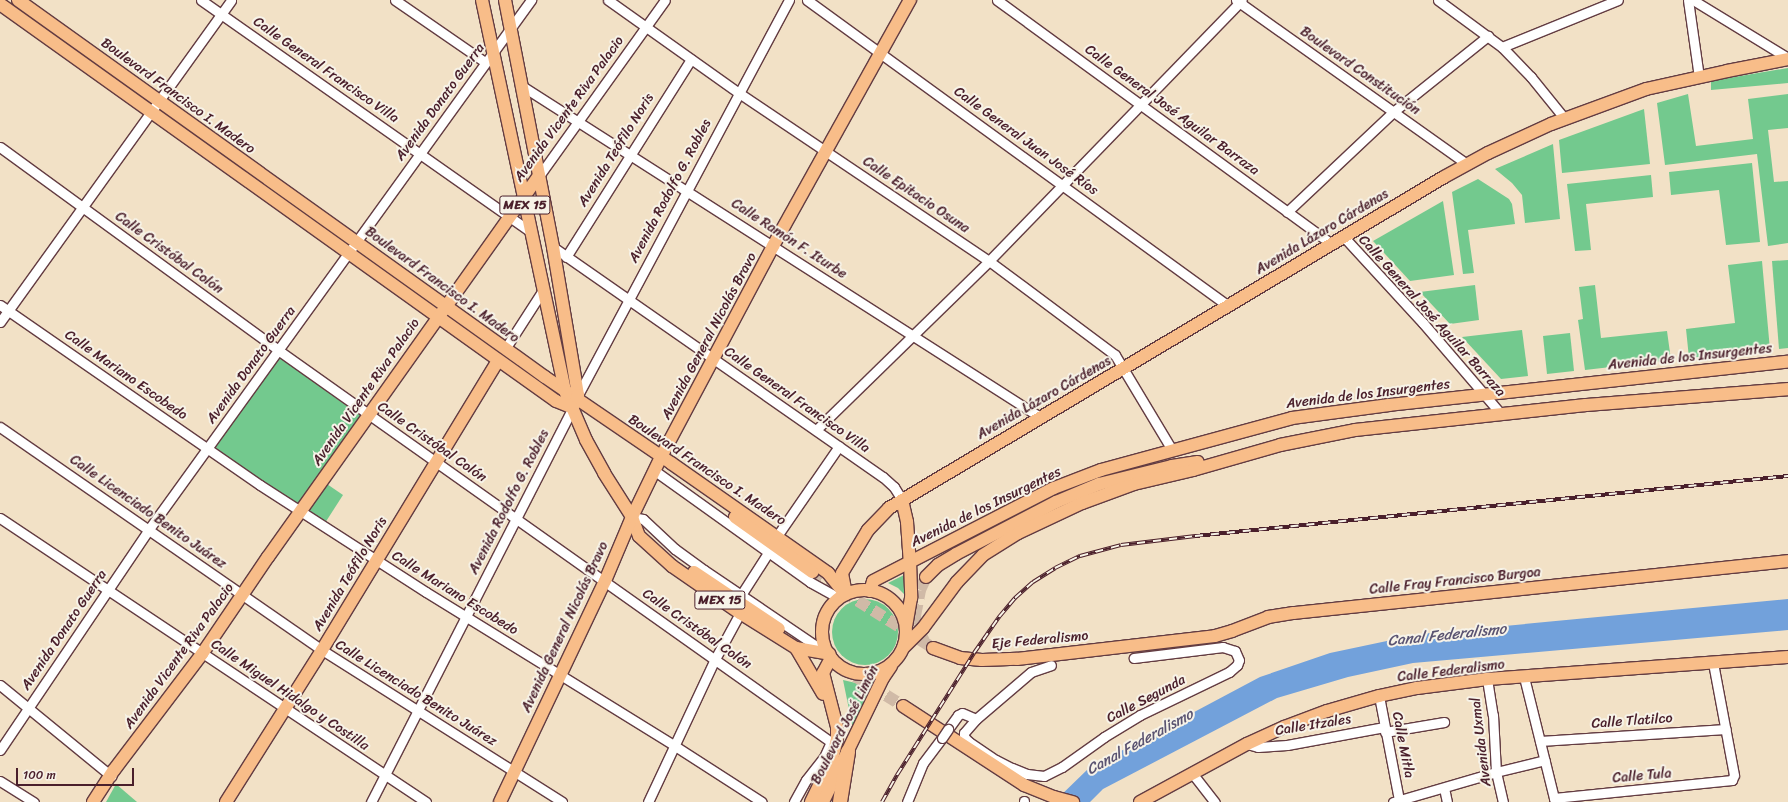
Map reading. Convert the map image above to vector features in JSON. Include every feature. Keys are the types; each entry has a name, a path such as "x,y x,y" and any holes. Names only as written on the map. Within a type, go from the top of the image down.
{"highway":[{"path":"840,802 848,752"}],"main road":[{"name":"Boulevard Francisco I. Madero","path":"18,0 565,391"},
{"name":"MEX 15","path":"482,0 489,57 531,232 565,391 576,401"},
{"name":"MEX 15","path":"505,0 553,247 576,401 586,440 604,474 632,517 639,536 655,552 692,581 796,648 830,656"},
{"name":"Avenida General Nicolás Bravo","path":"500,802 605,581 632,517 661,457 774,246 910,0"},
{"name":"Boulevard Francisco I. Madero","path":"0,4 556,401 576,401 671,462 777,536 828,573 844,596"},
{"name":"Avenida Lázaro Cárdenas","path":"844,596 842,573 860,542 880,516 902,500 1343,236 1467,164 1566,119 1646,89 1788,58"},
{"name":"Avenida Vicente Riva Palacio","path":"93,802 202,654 300,511 539,176"},
{"name":"Avenida Teófilo Noris","path":"226,802 322,650 498,360"},
{"name":"Avenida de los Insurgentes","path":"870,591 873,581 1054,488 1101,470 1292,418 1382,406 1788,362"},
{"path":"906,629 902,615 895,604 884,595 870,591 858,591 844,596 831,607 825,617 822,628 823,640 830,656 845,669 862,674 874,673 885,669 894,662 903,648 923,628 957,582 972,565 983,555 1018,533 1118,489 1280,445 1355,430 1681,396 1788,389"},
{"path":"926,577 938,565 956,554 1056,502 1099,484 1172,466 1244,456"},
{"path":"661,457 668,469 812,572"},
{"path":"902,500 907,522 911,598 903,648"},
{"path":"632,517 669,554 693,572 779,629"},
{"name":"Calle Fray Francisco Burgoa","path":"1128,646 1215,636 1268,617 1294,613 1788,561"},
{"name":"Eje Federalismo","path":"933,648 955,656 982,660 1017,659 1128,646"},
{"path":"796,648 833,711"},
{"name":"Boulevard José Limón","path":"810,802 826,774 836,749 837,727 823,673 830,656"},
{"name":"Calle Federalismo","path":"1141,802 1247,744 1308,717 1379,696 1417,688 1487,679 1788,657"},
{"name":"Boulevard José Limón","path":"823,802 883,678 894,662"},
{"path":"902,706 1009,777 1037,791 1073,802"},
{"path":"803,802 824,757"}],"street":[{"name":"Calle General Francisco Villa","path":"201,0 531,232"},
{"path":"0,322 231,0"},
{"path":"395,0 489,57"},
{"name":"Avenida Donato Guerra","path":"0,750 149,529 530,0"},
{"name":"Calle Epitacio Osuna","path":"608,0 739,93 988,261 1115,355 1172,450"},
{"name":"Avenida Vicente Riva Palacio","path":"539,176 665,0"},
{"name":"Avenida Rodolfo G. Robles","path":"371,802 628,300 788,0"},
{"name":"Calle General Juan José Ríos","path":"807,0 1227,305"},
{"name":"Calle General José Aguilar Barraza","path":"998,0 1331,244"},
{"path":"1438,0 1502,47 1531,77 1566,119"},
{"path":"1502,47 1601,3 1618,0"},
{"path":"1688,0 1699,77"},
{"path":"1693,0 1788,58"},
{"path":"816,430 988,261 1239,1"},
{"name":"Boulevard Constitución","path":"1239,1 1467,164"},
{"path":"1287,212 1393,112 1488,36"},
{"name":"Avenida Teófilo Noris","path":"566,257 632,155 691,59"},
{"name":"Calle Ramón F. Iturbe","path":"522,86 579,120 1040,417"},
{"name":"Calle Cristóbal Colón","path":"0,147 278,350 831,742"},
{"name":"Calle General José Aguilar Barraza","path":"1343,236 1486,395 1501,414"},
{"name":"Calle General Francisco Villa","path":"553,247 883,477 894,487 902,500"},
{"path":"506,349 543,290"},
{"name":"Calle Mariano Escobedo","path":"0,306 300,511 559,676 675,746 762,802"},
{"name":"Calle Licenciado Benito Juárez","path":"0,427 322,650 562,802"},
{"path":"777,536 839,446"},
{"path":"655,471 810,582 844,596"},
{"path":"632,517 643,519 675,549 830,656"},
{"name":"Calle Miguel Hidalgo y Costilla","path":"0,518 426,802"},
{"path":"741,595 768,553"},
{"path":"648,802 715,659 740,613"},
{"name":"Calle Segunda","path":"976,719 964,733 964,737 969,742 996,760 1027,774 1037,776 1052,773 1104,737 1140,715 1229,672 1237,665 1239,660 1235,651 1223,647 1134,658"},
{"path":"1713,663 1726,729"},
{"path":"907,802 923,763 954,719 962,713 976,719 1031,672 1051,665"},
{"path":"1524,677 1554,800"},
{"name":"Avenida Uxmal","path":"1487,679 1493,715 1496,772 1503,802"},
{"path":"0,685 111,776"},
{"name":"Calle Mitla","path":"1379,696 1396,801"},
{"name":"Calle Itzales","path":"1247,744 1258,747 1288,745 1444,722"},
{"name":"Calle Tlatilco","path":"1540,742 1726,729"},
{"name":"Calle Tula","path":"1554,800 1732,780 1734,775 1726,729"},
{"name":"Boulevard José Limón","path":"794,802 806,780 824,757 831,742"},
{"path":"1396,801 1496,772 1545,760"},
{"path":"1192,773 1214,802"},
{"path":"0,781 34,802"},
{"path":"1444,788 1447,802"}],"green space":[{"path":"1788,68 1788,83 1711,90 1711,81"},
{"path":"1688,94 1696,146 1753,139 1748,99 1788,94 1788,128 1768,130 1774,182 1788,181 1788,243 1768,246 1757,154 1665,165 1657,103"},
{"path":"1644,109 1650,164 1562,173 1559,140"},
{"path":"1553,144 1560,219 1525,223 1522,195 1512,183 1495,169"},
{"path":"1752,163 1760,242 1726,245 1719,190 1671,195 1669,172"},
{"path":"1651,175 1653,197 1586,204 1591,250 1575,251 1567,184"},
{"path":"1478,179 1509,199 1512,204 1515,224 1468,230 1474,273 1463,274 1452,192"},
{"path":"1443,201 1454,275 1410,281 1373,241"},
{"path":"1788,260 1788,348 1779,349 1772,261"},
{"path":"1762,261 1770,350 1689,358 1686,329 1735,323 1728,265"},
{"path":"1475,285 1479,320 1450,324 1420,292"},
{"path":"1595,285 1601,338 1667,331 1671,360 1585,370 1578,320 1583,319 1579,287"},
{"path":"1522,330 1528,376 1501,379 1462,337"},
{"path":"1570,333 1574,371 1547,374 1543,336"},
{"path":"279,357 361,416 301,507 213,447"},
{"path":"324,482 343,495 325,523 308,512"},
{"path":"906,574 909,599 898,588 888,583"},
{"path":"865,599 878,601 888,609 896,619 898,632 896,645 888,655 878,663 865,665 852,663 842,655 834,645 832,632 834,619 842,609 852,601"},
{"path":"843,680 860,684 879,681 854,734"},
{"path":"116,784 137,802 106,802"}],"water":[{"name":"Canal Federalismo","path":"1788,599 1788,630 1413,663 1348,677 1277,698 1103,789 1090,802 1054,802 1089,768 1260,677 1330,653 1420,634"}],"tunnel":[{"path":"812,572 933,648"},
{"path":"924,641 915,624 915,616 920,590 926,577"},
{"path":"779,629 903,706"}],"railway":[{"path":"882,802 897,775 974,653 999,617 1015,598 1033,582 1055,568 1080,556 1121,545 1195,536 1788,476"}]}
